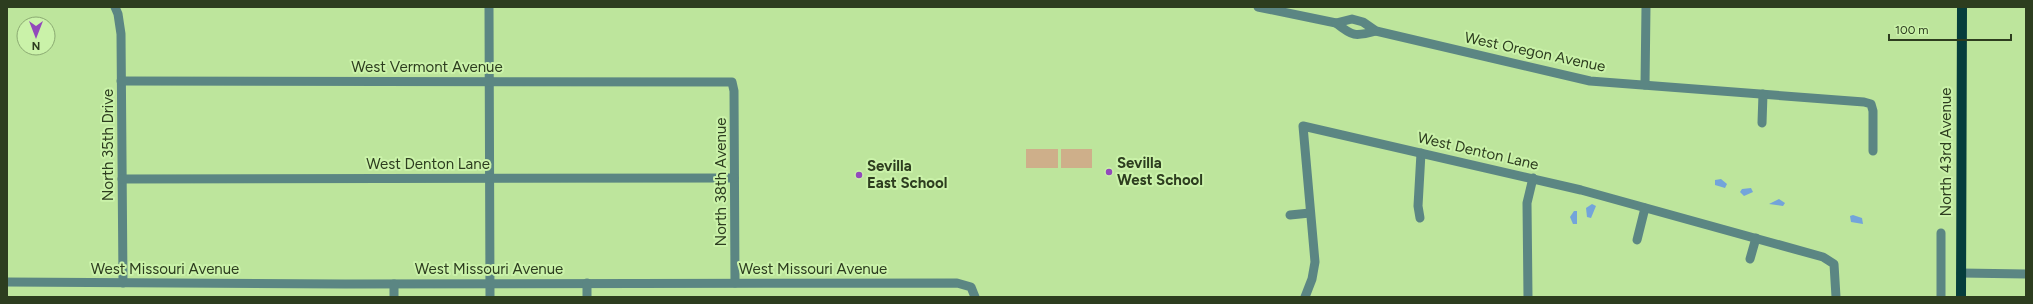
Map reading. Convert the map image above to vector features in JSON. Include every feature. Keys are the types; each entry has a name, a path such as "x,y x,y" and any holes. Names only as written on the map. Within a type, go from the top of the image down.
{"main road":[{"name":"North 43rd Avenue","path":"1961,297 1962,7"}],"street":[{"name":"North 35th Drive","path":"115,7 120,25 122,81 123,283"},
{"path":"489,7 490,297"},
{"name":"West Oregon Avenue","path":"1258,7 1336,23 1352,19 1363,22 1376,31 1590,81 1856,101 1871,104 1873,111 1873,151"},
{"path":"1645,85 1646,7"},
{"name":"West Oregon Avenue","path":"1336,23 1348,33 1359,36 1376,31"},
{"name":"West Vermont Avenue","path":"122,81 489,80 732,82"},
{"name":"North 38th Avenue","path":"732,82 734,92 736,283"},
{"path":"1762,124 1763,94"},
{"name":"West Denton Lane","path":"1310,213 1303,126 1533,178 1823,257 1834,264 1836,273 1836,297"},
{"path":"1420,218 1418,206 1421,153"},
{"name":"West Denton Lane","path":"122,179 734,178"},
{"path":"1528,297 1527,203 1533,178"},
{"path":"1636,240 1645,208"},
{"path":"1290,215 1310,213 1314,269 1305,297"},
{"name":"North 43rd Avenue","path":"1941,233 1941,297"},
{"path":"1750,259 1756,238"},
{"path":"1961,273 2026,274"},
{"name":"West Missouri Avenue","path":"7,282 394,284 957,283 971,287 976,297"},
{"path":"587,283 587,297"},
{"path":"394,284 394,297"}],"shaded area":[{"path":"1026,149 1058,149 1058,168 1026,168"},
{"path":"1061,149 1092,149 1092,168 1061,168"}],"water":[{"path":"1721,179 1727,184 1725,188 1715,185 1715,180"},
{"path":"1751,188 1753,192 1744,196 1740,192 1742,189"},
{"path":"1779,199 1785,203 1783,206 1769,204"},
{"path":"1592,204 1596,206 1591,218 1587,217 1586,208"},
{"path":"1574,211 1577,211 1577,224 1573,224 1570,217"},
{"path":"1853,215 1862,218 1863,224 1851,222 1850,216"}],"place":[{"name":"Sevilla West School","path":"1109,172"},
{"name":"Sevilla East School","path":"859,175"}]}
